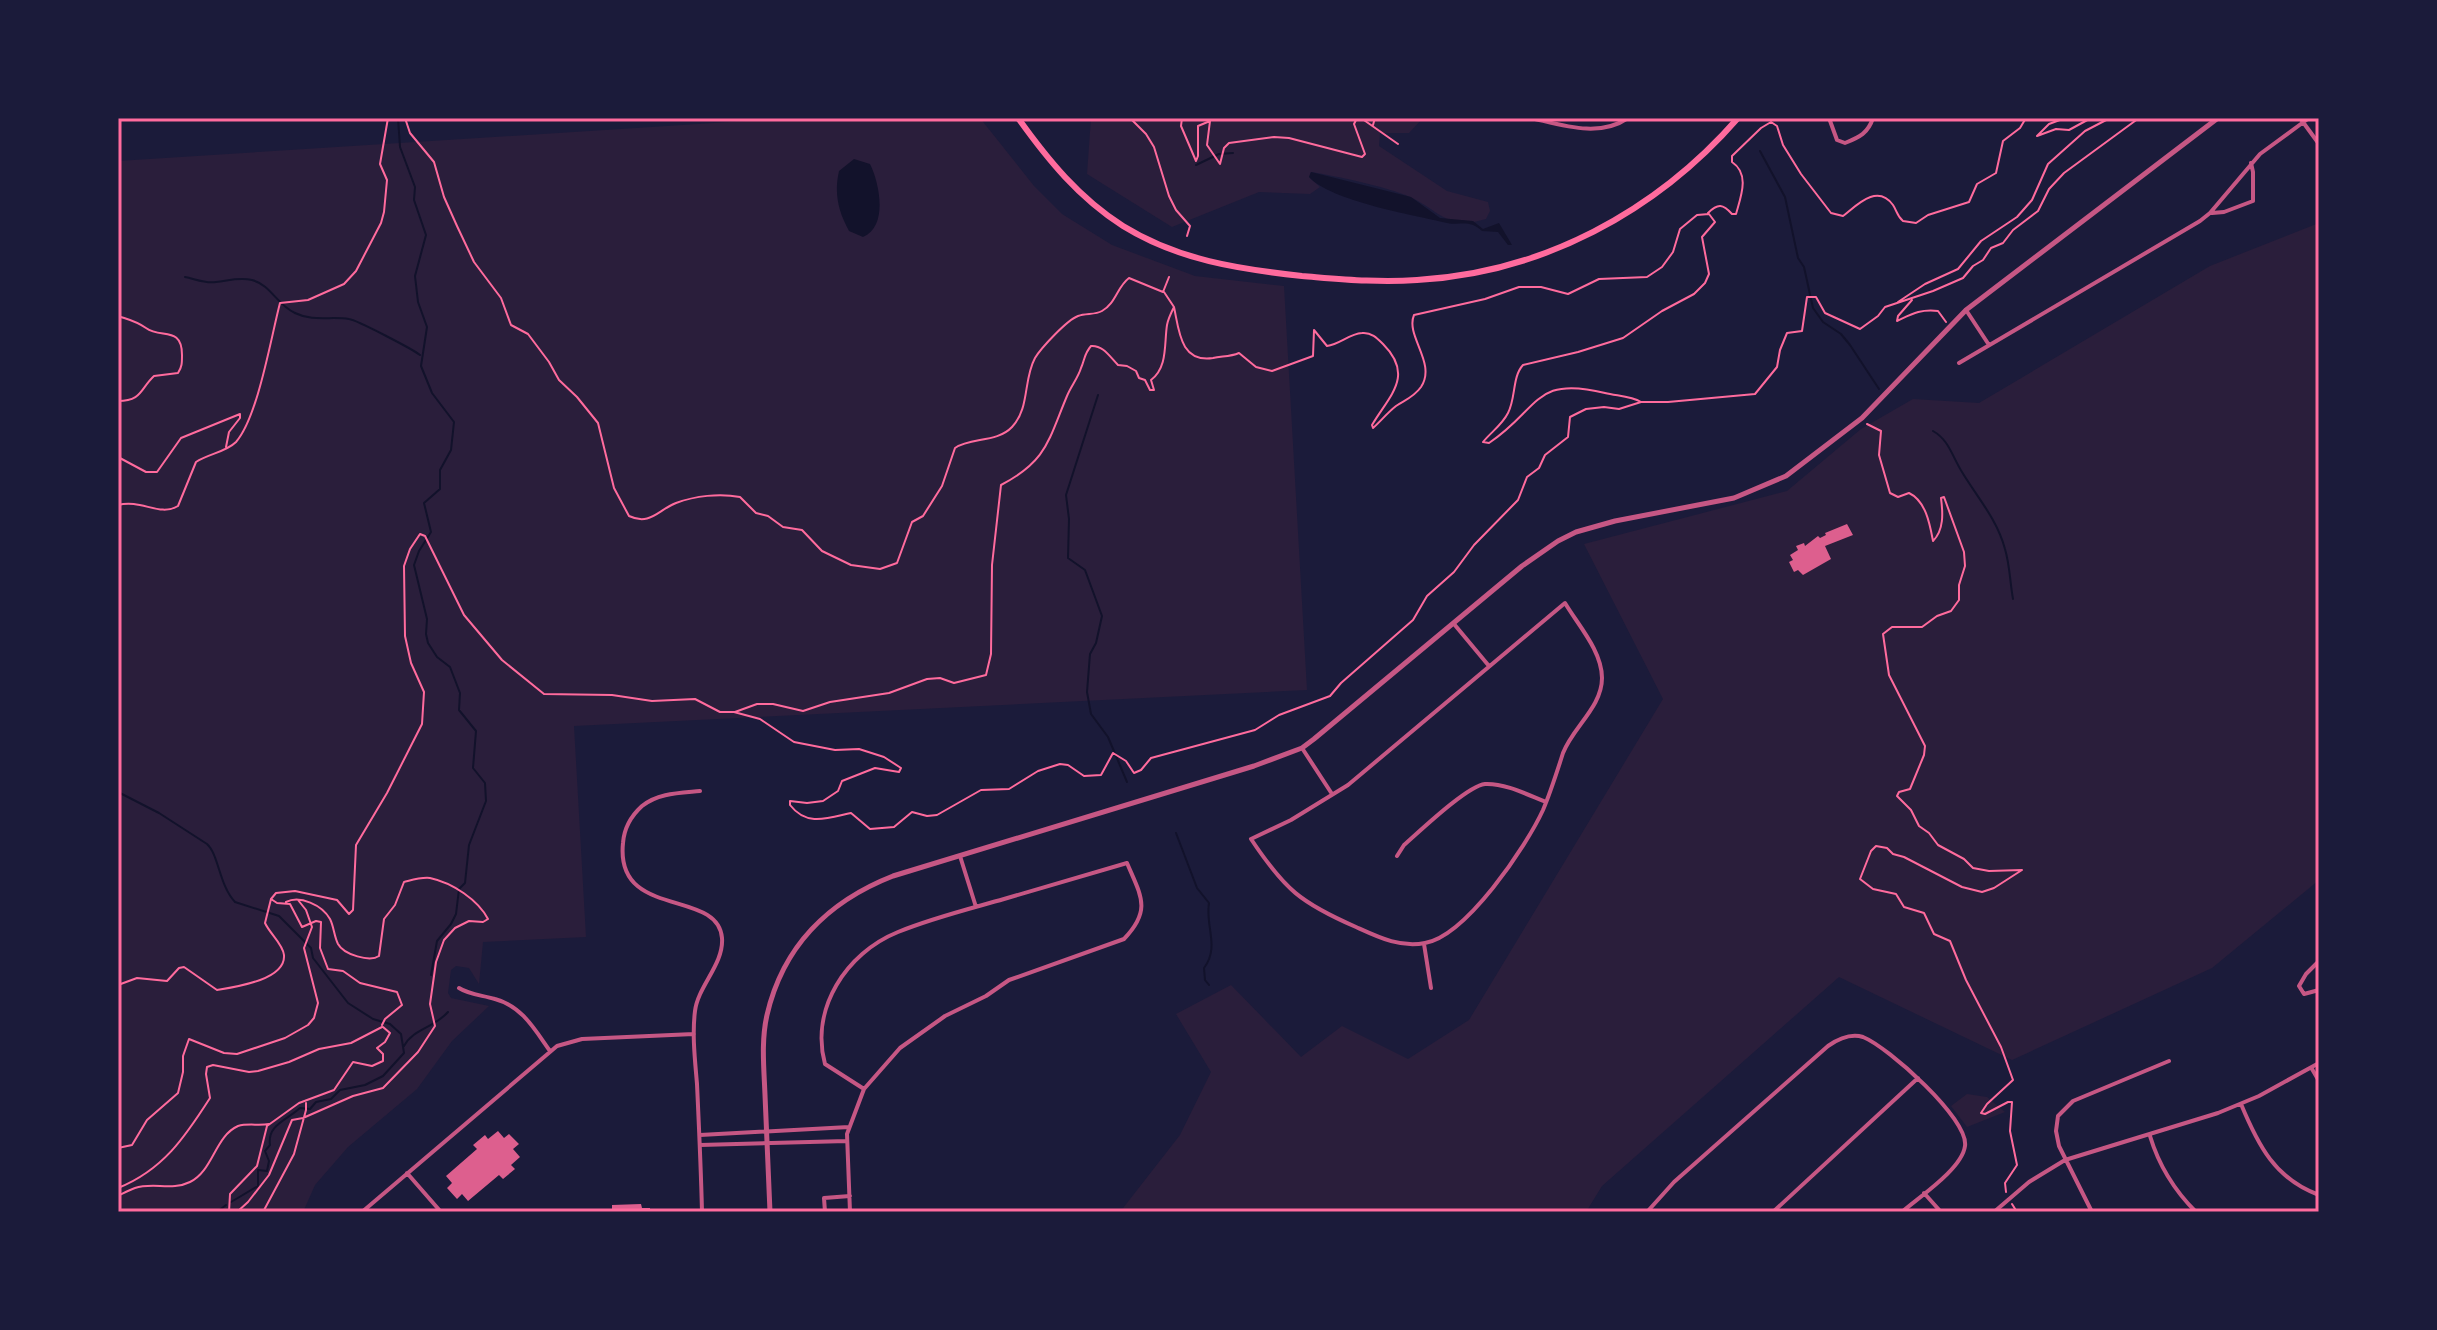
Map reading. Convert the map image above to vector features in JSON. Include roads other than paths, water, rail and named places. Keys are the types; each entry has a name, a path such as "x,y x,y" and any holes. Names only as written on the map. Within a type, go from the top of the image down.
{"main road":[{"path":"1018,118 1076,190 1121,225 1159,245 1229,267 1310,277 1390,281 1484,271 1563,246 1632,210 1668,186 1738,118"}],"street":[{"path":"1531,118 1592,130 1611,127 1628,118"},
{"path":"1829,118 1837,140 1845,143 1863,135 1873,118"},
{"path":"770,1212 763,1058 766,1016 776,985 794,952 817,921 841,901 864,887 960,855 1254,766 1302,748 1544,550 1576,532 1615,521 1734,498 1786,476 1862,418 1966,310 2218,118"},
{"path":"1959,363 2210,213 2251,163 2301,120 2309,118"},
{"path":"2301,120 2319,144"},
{"path":"2210,213 2224,212 2253,201 2251,163"},
{"path":"1966,310 1989,345"},
{"path":"1565,603 1598,659 1602,684 1596,702 1565,748 1546,802 1524,845 1466,919 1447,935 1424,944 1394,943 1317,909 1286,887 1251,839 1291,820 1384,757 1489,666 1565,603"},
{"path":"1454,624 1489,666"},
{"path":"1302,748 1332,794"},
{"path":"1397,856 1404,845 1480,785 1501,786 1546,802"},
{"path":"700,791 666,794 645,803 628,823 623,847 626,868 640,888 657,898 704,912 716,921 720,929 722,947 698,997 694,1034 702,1212"},
{"path":"960,855 976,907"},
{"path":"850,1212 847,1134 864,1089 900,1048 945,1016 986,996 1009,980 1124,939 1138,925 1143,900 1127,863 897,932 855,961 835,986 821,1024 820,1039 825,1064 864,1089"},
{"path":"1424,944 1431,988"},
{"path":"2319,961 2299,986 2304,994 2319,990"},
{"path":"459,988 474,995 501,1000 513,1007 527,1019 550,1051"},
{"path":"362,1212 563,1043 582,1039 694,1034"},
{"path":"1647,1212 1674,1182 1836,1040 1849,1036 1863,1037 1918,1078 1964,1133 1965,1145 1955,1166 1902,1212"},
{"path":"2092,1212 2065,1160 2055,1126 2064,1108 2073,1101 2169,1061"},
{"path":"1994,1212 2029,1182 2065,1160 2241,1104 2319,1063"},
{"path":"2312,1068 2319,1081"},
{"path":"1773,1212 1918,1078"},
{"path":"2241,1104 2260,1148 2276,1169 2297,1186 2319,1195"},
{"path":"699,1135 849,1127"},
{"path":"796,1129 796,1143"},
{"path":"2150,1135 2167,1176 2196,1212"},
{"path":"700,1145 847,1141"},
{"path":"407,1173 441,1212"},
{"path":"1924,1193 1941,1212"},
{"path":"825,1212 824,1198 850,1196"}],"waterway":[{"path":"398,118 400,147 415,187 414,200 426,235 415,276 418,302 427,327 421,366 432,393 454,422 451,450 440,470 440,489 424,503 431,532 414,565 427,619 428,643 437,657 450,667 460,693 459,710 476,731 473,768 485,783 486,801 469,845 465,883 459,889 456,914 437,941 431,975"},
{"path":"1760,151 1785,197 1813,308 1823,322 1841,334 1850,345 1879,389"},
{"path":"1196,165 1219,154 1233,153"},
{"path":"185,277 208,282 252,280 264,286 295,313 354,321 420,355"},
{"path":"1098,395 1066,495 1068,558 1085,570 1102,616 1096,643 1090,654 1087,692 1091,714 1108,737 1127,782"},
{"path":"1933,431 1947,444 1997,528 2007,555 2013,599"},
{"path":"118,792 159,813 207,844 235,902 279,916 311,948 313,958 348,1003 373,1019 390,1024 401,1034 404,1053 383,1076 365,1085 340,1090 331,1099 316,1102 310,1109 300,1108 279,1124 272,1132 270,1145 265,1151 269,1161 267,1171 258,1170 258,1186 231,1202"},
{"path":"1176,833 1197,888 1209,903 1212,944 1204,968 1205,980 1209,985"},
{"path":"404,1046 413,1036 448,1012"},
{"path":"217,1212 226,1205"}]}
